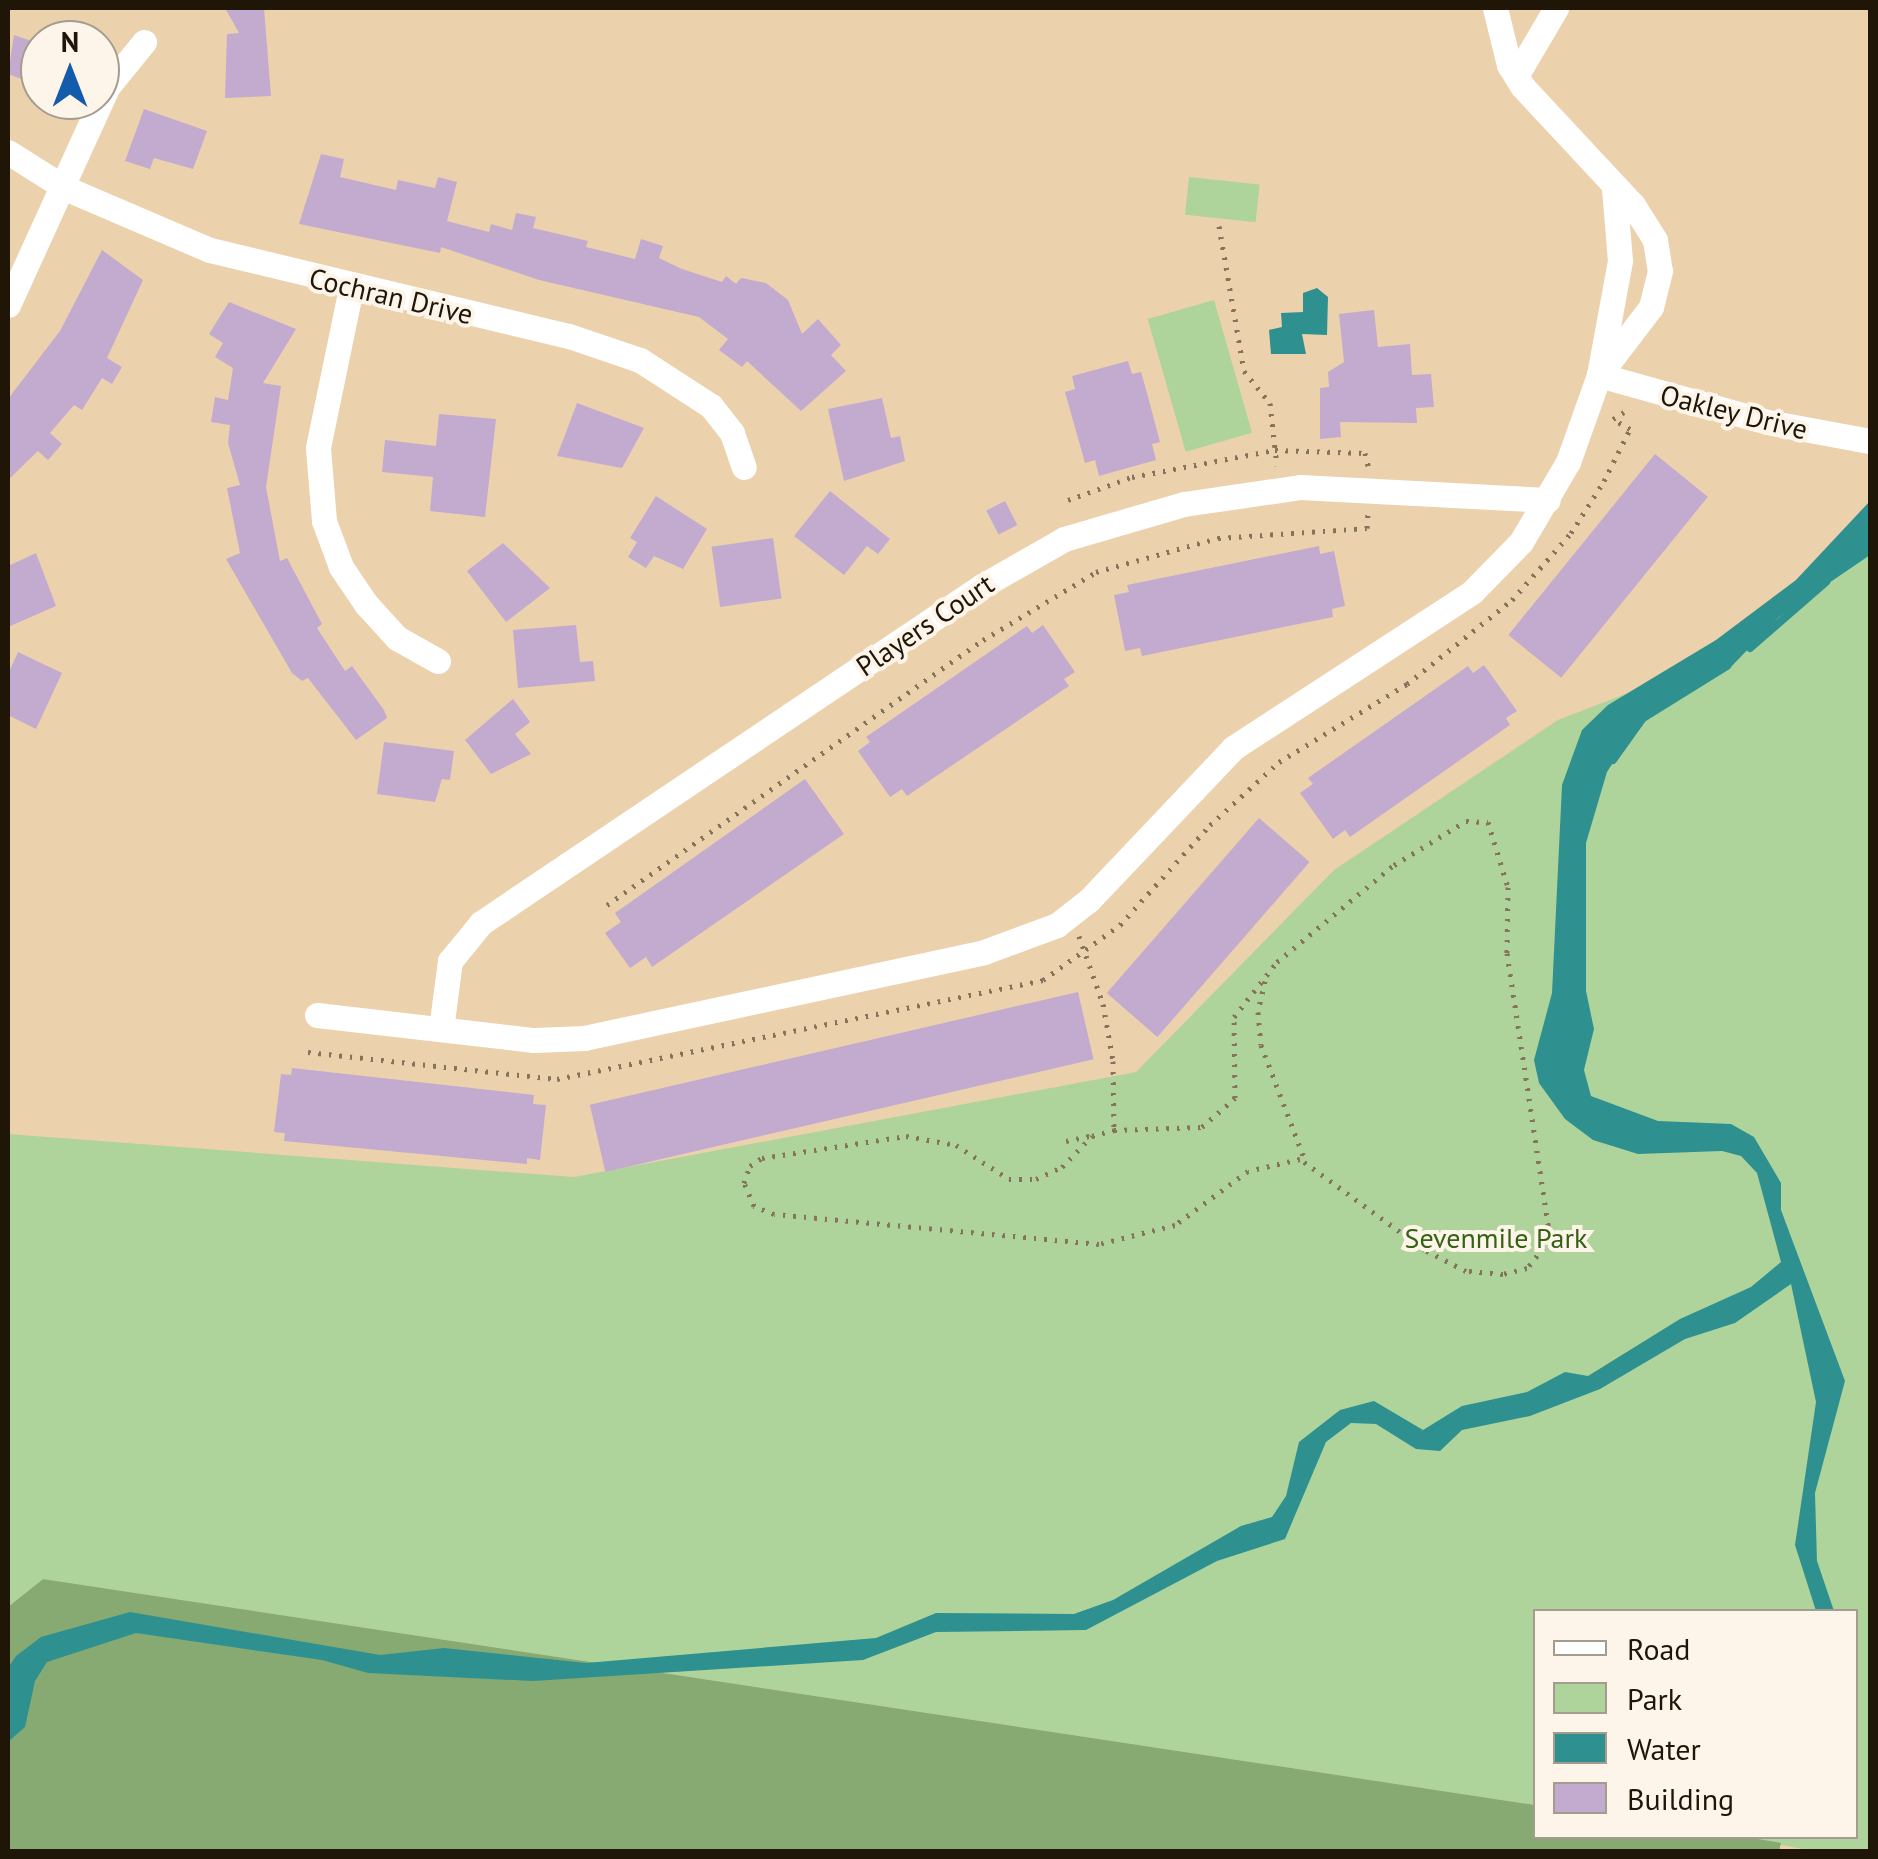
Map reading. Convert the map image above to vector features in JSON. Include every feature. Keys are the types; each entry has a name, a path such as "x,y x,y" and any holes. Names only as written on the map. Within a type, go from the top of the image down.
{"street":[{"path":"1495,8 1516,76 1649,226 1660,271 1638,331 1599,374"},
{"path":"1516,76 1556,8"},
{"path":"8,304 65,188 108,86 144,42"},
{"name":"Cochran Drive","path":"8,152 65,188 196,246 351,288 569,336 640,360 711,406 732,433 744,466"},
{"path":"317,1015 556,1042 984,952 1037,936 1072,915 1232,748 1472,592 1521,542 1548,500 1599,374 1620,261 1614,188"},
{"path":"351,288 318,448 324,521 341,566 379,620 438,661"},
{"name":"Oakley Drive","path":"1599,374 1767,422 1870,441"},
{"name":"Players Court","path":"442,1029 450,961 482,923 982,586 1064,538 1124,518 1279,489 1353,486 1548,500"}],"path":[{"path":"1219,226 1244,371 1270,402 1279,489"},
{"path":"308,1052 557,1079 616,1072 1043,980 1120,925 1242,792 1331,727 1407,684 1512,600 1571,533 1604,481 1630,429 1613,419 1624,412"},
{"path":"1068,500 1132,477 1275,450 1365,452 1370,472"},
{"path":"607,905 983,640 1096,572 1218,538 1367,528 1368,509"},
{"path":"1066,1141 1114,1130 1197,1128 1228,1110 1239,1085 1234,1017 1266,978 1306,934 1394,865 1466,821 1493,826 1508,888 1505,936 1549,1220 1546,1250 1511,1273 1466,1271 1425,1250 1306,1160 1259,1032 1266,978"},
{"path":"1072,915 1114,1061 1114,1130"},
{"path":"1092,1136 1062,1167 1036,1179 1009,1179 956,1145 906,1136 762,1158 750,1166 744,1183 754,1206 774,1214 1108,1243 1175,1224 1261,1165 1306,1160"}],"green space":[{"path":"1189,177 1260,184 1256,222 1185,215"},
{"path":"1214,300 1252,433 1186,452 1148,319"},
{"name":"Sevenmile Park","path":"1870,530 1870,1851 1813,1851 1750,1839 1858,1839 1858,1609 1533,1609 1533,1805 43,1579 8,1607 8,1134 574,1177 1136,1072 1334,870 1558,720 1700,665"},
{"path":"43,1579 1533,1805 1533,1839 1758,1839 1781,1843 1779,1852 8,1852 8,1607"}],"water":[{"path":"1317,288 1328,297 1327,335 1302,334 1306,354 1271,354 1269,330 1282,327 1281,313 1303,312 1303,293"},
{"path":"1870,501 1870,555 1779,617 1729,669 1704,676 1638,723 1607,772 1586,843 1586,991 1594,1029 1584,1070 1591,1096 1658,1121 1731,1124 1754,1137 1781,1183 1781,1210 1845,1381 1815,1493 1817,1561 1833,1609 1815,1609 1795,1545 1816,1402 1791,1284 1735,1323 1685,1339 1600,1389 1530,1416 1462,1430 1440,1451 1416,1449 1376,1424 1351,1423 1326,1442 1285,1539 1217,1561 1086,1630 936,1632 863,1660 533,1681 368,1673 322,1660 136,1633 47,1662 35,1681 25,1727 8,1742 8,1668 16,1656 41,1637 130,1612 380,1655 444,1648 586,1663 876,1638 936,1613 1074,1614 1113,1600 1241,1526 1272,1517 1286,1496 1299,1442 1340,1410 1374,1401 1423,1430 1462,1406 1527,1392 1565,1372 1588,1376 1680,1319 1751,1287 1781,1262 1757,1173 1741,1156 1722,1151 1638,1154 1593,1140 1565,1119 1539,1083 1534,1060 1552,993 1562,785 1582,730 1608,705 1716,640 1796,580"}],"building":[{"path":"225,8 264,8 271,96 225,98 227,34 239,33"},
{"path":"14,35 20,37 20,78 8,74"},
{"path":"144,109 207,131 193,169 154,158 150,169 125,161"},
{"path":"321,154 344,159 340,177 396,190 398,180 435,188 438,177 457,182 447,221 489,232 491,224 512,230 516,213 536,217 533,228 588,241 586,247 635,259 641,239 663,246 659,258 682,269 722,282 726,276 736,284 741,278 766,283 788,300 802,334 818,319 841,345 831,355 846,371 801,411 747,361 742,367 719,350 728,339 699,317 539,280 441,247 440,253 299,224"},
{"path":"102,250 143,280 107,358 122,367 112,384 102,378 82,410 74,405 50,433 62,444 48,460 38,451 8,480 8,399 60,331"},
{"path":"229,302 296,329 263,383 281,386 266,487 280,561 287,558 322,624 317,628 345,671 352,666 387,718 356,740 308,678 302,681 292,673 226,559 240,553 227,488 240,485 228,443 230,425 211,422 215,397 228,400 233,368 215,357 223,343 209,334"},
{"path":"1374,310 1378,347 1410,344 1412,375 1431,374 1434,407 1416,408 1417,423 1340,422 1341,437 1320,439 1320,388 1329,387 1328,372 1344,362 1339,314"},
{"path":"1128,361 1132,374 1141,372 1147,393 1160,442 1152,444 1156,460 1099,476 1095,460 1085,463 1065,392 1075,389 1072,376"},
{"path":"882,398 891,438 900,436 905,461 844,481 828,409"},
{"path":"577,403 644,428 622,468 557,456"},
{"path":"439,414 496,419 485,517 430,511 433,477 382,472 385,440 436,446"},
{"path":"1655,454 1708,497 1561,678 1508,635"},
{"path":"830,491 890,539 878,554 867,546 844,575 794,536"},
{"path":"656,496 707,529 683,569 654,556 646,568 628,557 637,542 630,538"},
{"path":"1005,501 1017,525 999,535 986,511"},
{"path":"773,538 781,598 720,607 712,547"},
{"path":"503,543 550,588 506,622 467,571"},
{"path":"1319,546 1320,554 1334,551 1345,606 1332,609 1333,617 1142,656 1140,648 1125,651 1114,595 1129,592 1127,585"},
{"path":"36,553 56,606 8,627 8,566"},
{"path":"576,625 580,662 593,661 595,681 518,688 513,630"},
{"path":"1043,625 1075,672 1064,679 1069,686 907,796 902,789 890,797 858,751 870,742 866,737 1027,626 1032,633"},
{"path":"18,652 62,673 36,729 8,715 8,674"},
{"path":"1484,665 1517,711 1506,718 1510,725 1350,837 1345,830 1333,839 1300,793 1313,784 1308,778 1468,666 1473,673"},
{"path":"513,699 530,722 515,734 531,754 491,774 465,740"},
{"path":"384,742 454,751 450,780 442,779 435,802 377,794"},
{"path":"805,779 844,834 652,967 646,957 630,968 605,933 621,922 615,913"},
{"path":"1259,818 1310,862 1157,1037 1107,993"},
{"path":"1078,992 1094,1059 605,1172 590,1105"},
{"path":"292,1068 534,1095 533,1104 546,1105 540,1160 527,1158 527,1164 284,1141 285,1133 274,1132 281,1074 291,1075"}],"waterway":[{"path":"1750,648 1826,582"},
{"path":"1613,760 1643,718 1727,666"}]}
